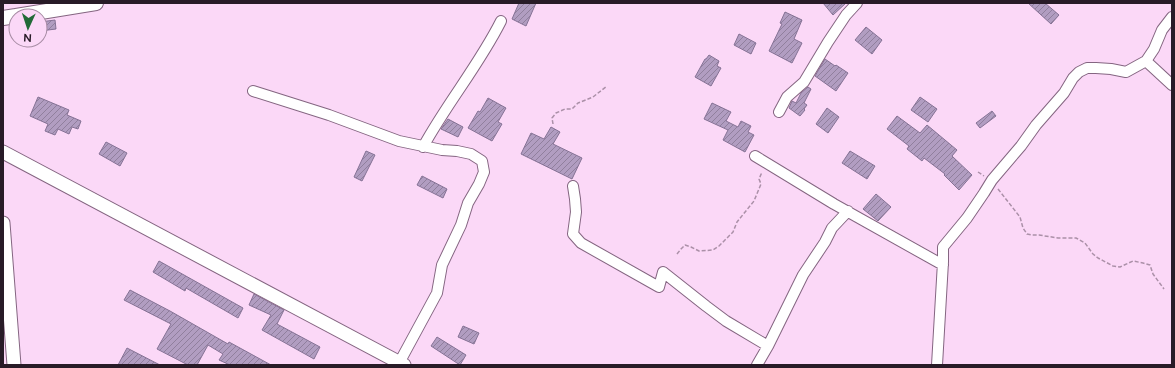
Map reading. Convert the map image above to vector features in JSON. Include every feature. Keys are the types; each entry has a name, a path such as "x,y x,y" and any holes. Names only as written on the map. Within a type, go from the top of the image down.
{"main road":[{"path":"48,11 96,3"}],"street":[{"path":"779,112 786,97 804,82 828,42 856,3"},
{"path":"937,365 943,265 942,247 967,218 992,180 1013,156 1079,72 1087,68 1096,68 1126,72 1146,61 1154,49 1162,30 1172,17"},
{"path":"423,147 501,21"},
{"path":"1146,61 1172,85"},
{"path":"3,152 401,364 437,293 442,265 461,225 468,203 484,172 482,161 471,154 423,147 399,141 329,115 253,91"},
{"path":"755,156 943,265"},
{"path":"573,186 576,212 573,234 581,243 660,287 663,272 726,321 768,346"},
{"path":"757,365 803,275 825,242 832,228 848,211"},
{"path":"3,223 14,365"}],"path":[{"path":"554,124 552,118 556,113 565,109 572,109 578,103 593,96 607,86"},
{"path":"677,254 685,245 699,251 712,250 719,246 733,232 737,222 754,201 761,184 759,179 764,162"},
{"path":"978,172 992,180 1020,217 1023,228 1027,234 1032,236 1039,235 1058,238 1076,238 1085,243 1098,258 1113,266 1120,267 1133,261 1150,265 1153,274 1164,289"}],"building":[{"path":"519,3 536,3 526,26 512,19"},
{"path":"823,3 846,3 833,15"},
{"path":"1028,3 1045,3 1059,15 1051,24"},
{"path":"785,12 802,20 794,39 802,43 792,63 769,51 782,24 780,23"},
{"path":"55,20 56,29 48,30 48,21"},
{"path":"866,27 882,40 872,54 855,40"},
{"path":"739,34 756,43 751,54 734,45"},
{"path":"709,55 719,61 717,66 721,68 711,86 695,77 705,59"},
{"path":"825,59 848,73 836,91 815,76"},
{"path":"808,87 811,89 804,103 807,105 800,116 789,108 792,101 796,103 801,93"},
{"path":"38,97 69,110 67,115 81,121 78,129 72,127 69,134 58,129 55,135 45,131 48,124 30,116"},
{"path":"920,97 937,109 928,122 911,110"},
{"path":"488,98 506,108 498,122 502,124 492,141 468,128"},
{"path":"712,103 731,112 726,121 738,127 741,121 751,126 748,132 754,135 745,152 723,140 728,130 704,119"},
{"path":"827,108 839,117 828,133 816,124"},
{"path":"992,111 996,116 980,128 976,123"},
{"path":"897,116 920,133 927,125 957,150 952,156 972,175 959,190 944,175 945,174 924,158 922,161 907,149 909,146 887,129"},
{"path":"448,119 463,127 458,137 441,129"},
{"path":"551,127 560,132 553,144 582,158 572,179 521,154 531,133 544,139"},
{"path":"106,142 127,153 120,166 99,154"},
{"path":"366,151 375,155 362,181 354,177"},
{"path":"850,151 875,166 867,179 842,163"},
{"path":"422,176 447,189 443,198 417,185"},
{"path":"876,194 891,207 878,221 863,209"},
{"path":"159,261 243,308 238,318 186,288 185,291 153,272"},
{"path":"130,290 228,344 229,342 271,365 230,365 219,360 223,354 208,345 197,365 188,365 157,349 171,324 124,300"},
{"path":"254,294 284,310 277,324 320,347 314,359 262,330 271,315 249,305"},
{"path":"463,326 479,333 474,344 458,337"},
{"path":"437,337 466,355 460,365 431,346"},
{"path":"127,348 160,365 118,365"}]}
